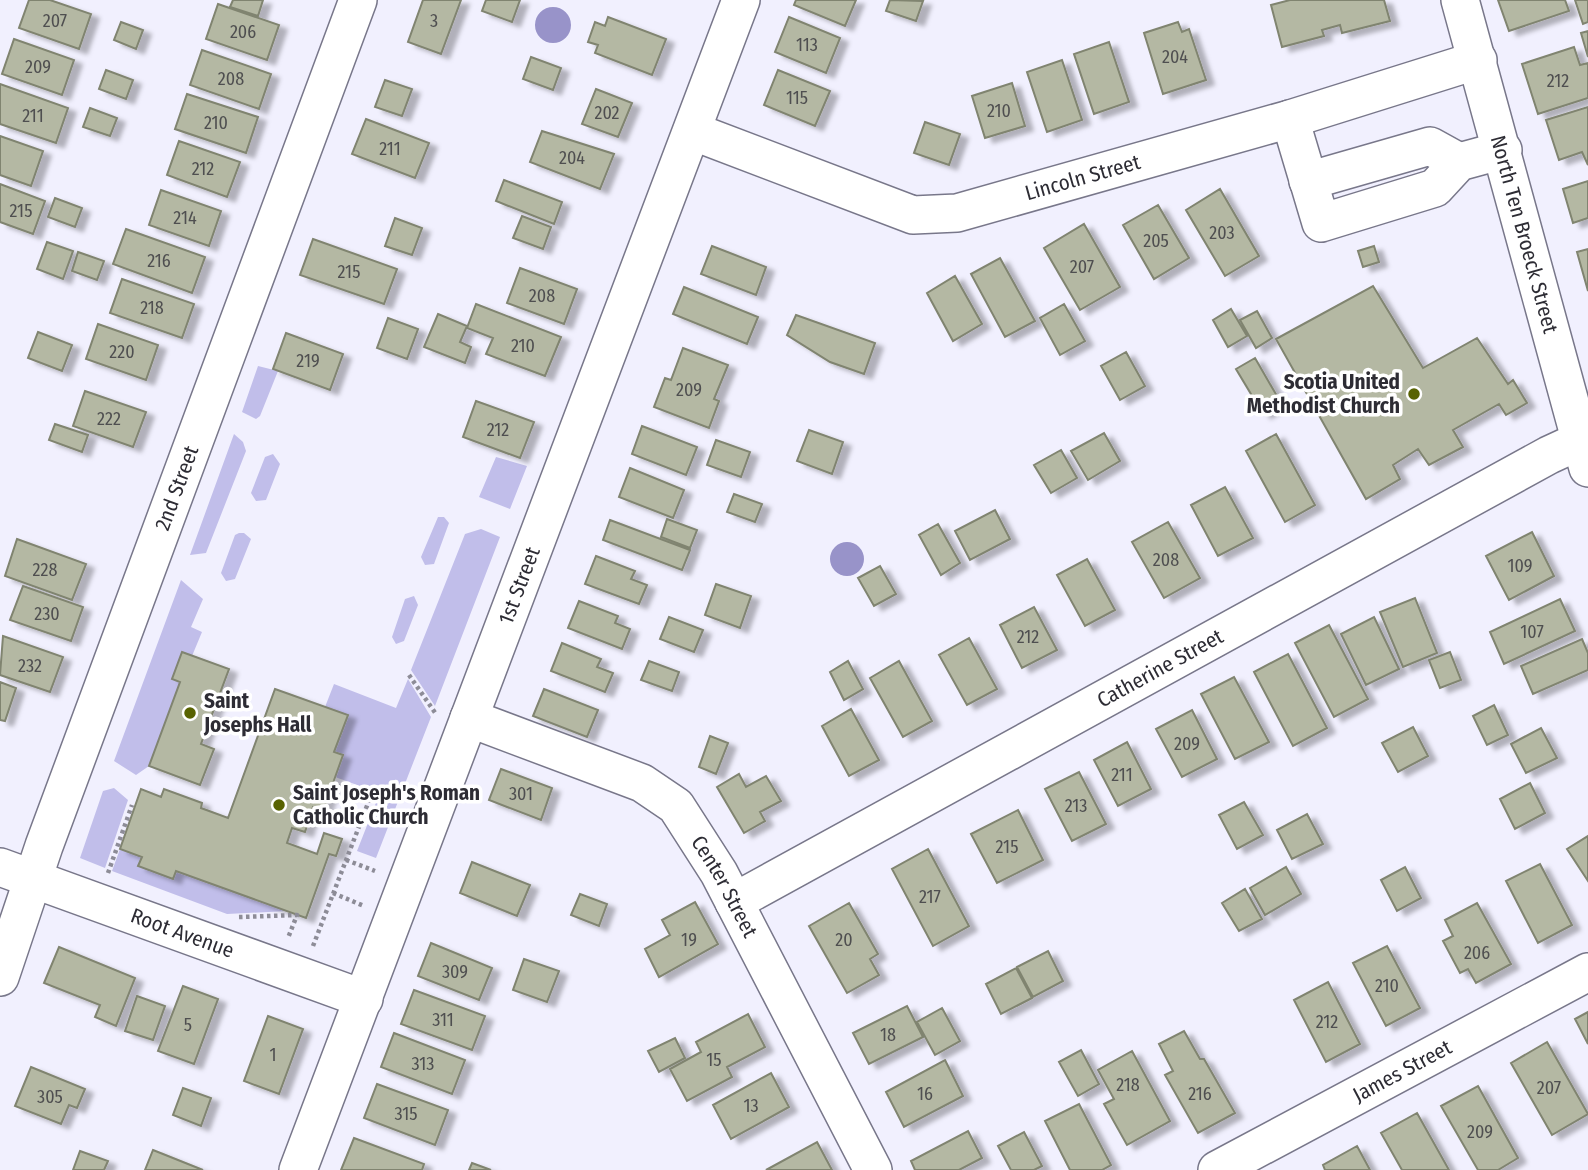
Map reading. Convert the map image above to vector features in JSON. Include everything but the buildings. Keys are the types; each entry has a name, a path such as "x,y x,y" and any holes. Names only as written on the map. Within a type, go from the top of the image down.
{"street":[{"name":"2nd Street","path":"0,977 358,0"},
{"name":"1st Street","path":"298,1170 363,999 452,716 692,131 741,0"},
{"name":"North Ten Broeck Street","path":"1460,0 1585,448"},
{"name":"Lincoln Street","path":"692,131 913,215 957,213 1290,119 1478,60"},
{"path":"1290,119 1321,223 1435,188 1459,162 1503,150"},
{"path":"1308,181 1430,146 1459,162"},
{"name":"Catherine Street","path":"734,902 1585,448"},
{"name":"Center Street","path":"452,716 660,793 676,806 703,845 734,902 873,1170"},
{"name":"Root Avenue","path":"0,867 363,999"},
{"name":"James Street","path":"1217,1170 1588,972"}],"path":[{"path":"409,675 452,716"},
{"path":"312,947 370,798 333,784"},
{"path":"107,873 132,805"},
{"path":"346,860 377,872"},
{"path":"333,893 364,906"},
{"path":"228,917 297,915 288,939"}],"shaded area":[{"path":"553,7 566,12 571,25 566,38 553,43 540,38 535,25 540,12"},
{"path":"258,366 278,371 260,416 256,419 242,412"},
{"path":"234,434 243,442 246,451 206,553 190,555"},
{"path":"273,454 280,464 266,500 256,501 251,493 265,457"},
{"path":"496,457 527,466 510,509 479,497"},
{"path":"438,517 444,517 449,523 434,564 425,565 421,557"},
{"path":"481,529 500,537 435,706 411,670 465,534"},
{"path":"244,533 251,539 235,579 226,581 221,573 235,535"},
{"path":"847,542 859,547 864,559 859,571 847,576 835,571 830,559 835,547"},
{"path":"181,580 203,599 191,627 202,632 192,656 182,652 172,679 180,682 149,766 136,775 114,761"},
{"path":"414,596 418,605 404,641 396,644 392,637 405,599"},
{"path":"408,679 431,717 376,858 357,851 377,800 374,791 335,777 343,755 334,752 348,715 325,707 334,684 396,708"},
{"path":"114,788 128,800 105,868 80,858 103,791"},
{"path":"120,849 142,857 173,878 176,871 288,911 227,914 112,871"}],"place":[{"name":"Scotia United Methodist Church","path":"1414,394"},
{"name":"Saint Josephs Hall","path":"190,713"},
{"name":"Saint Joseph's Roman Catholic Church","path":"279,805"}]}
